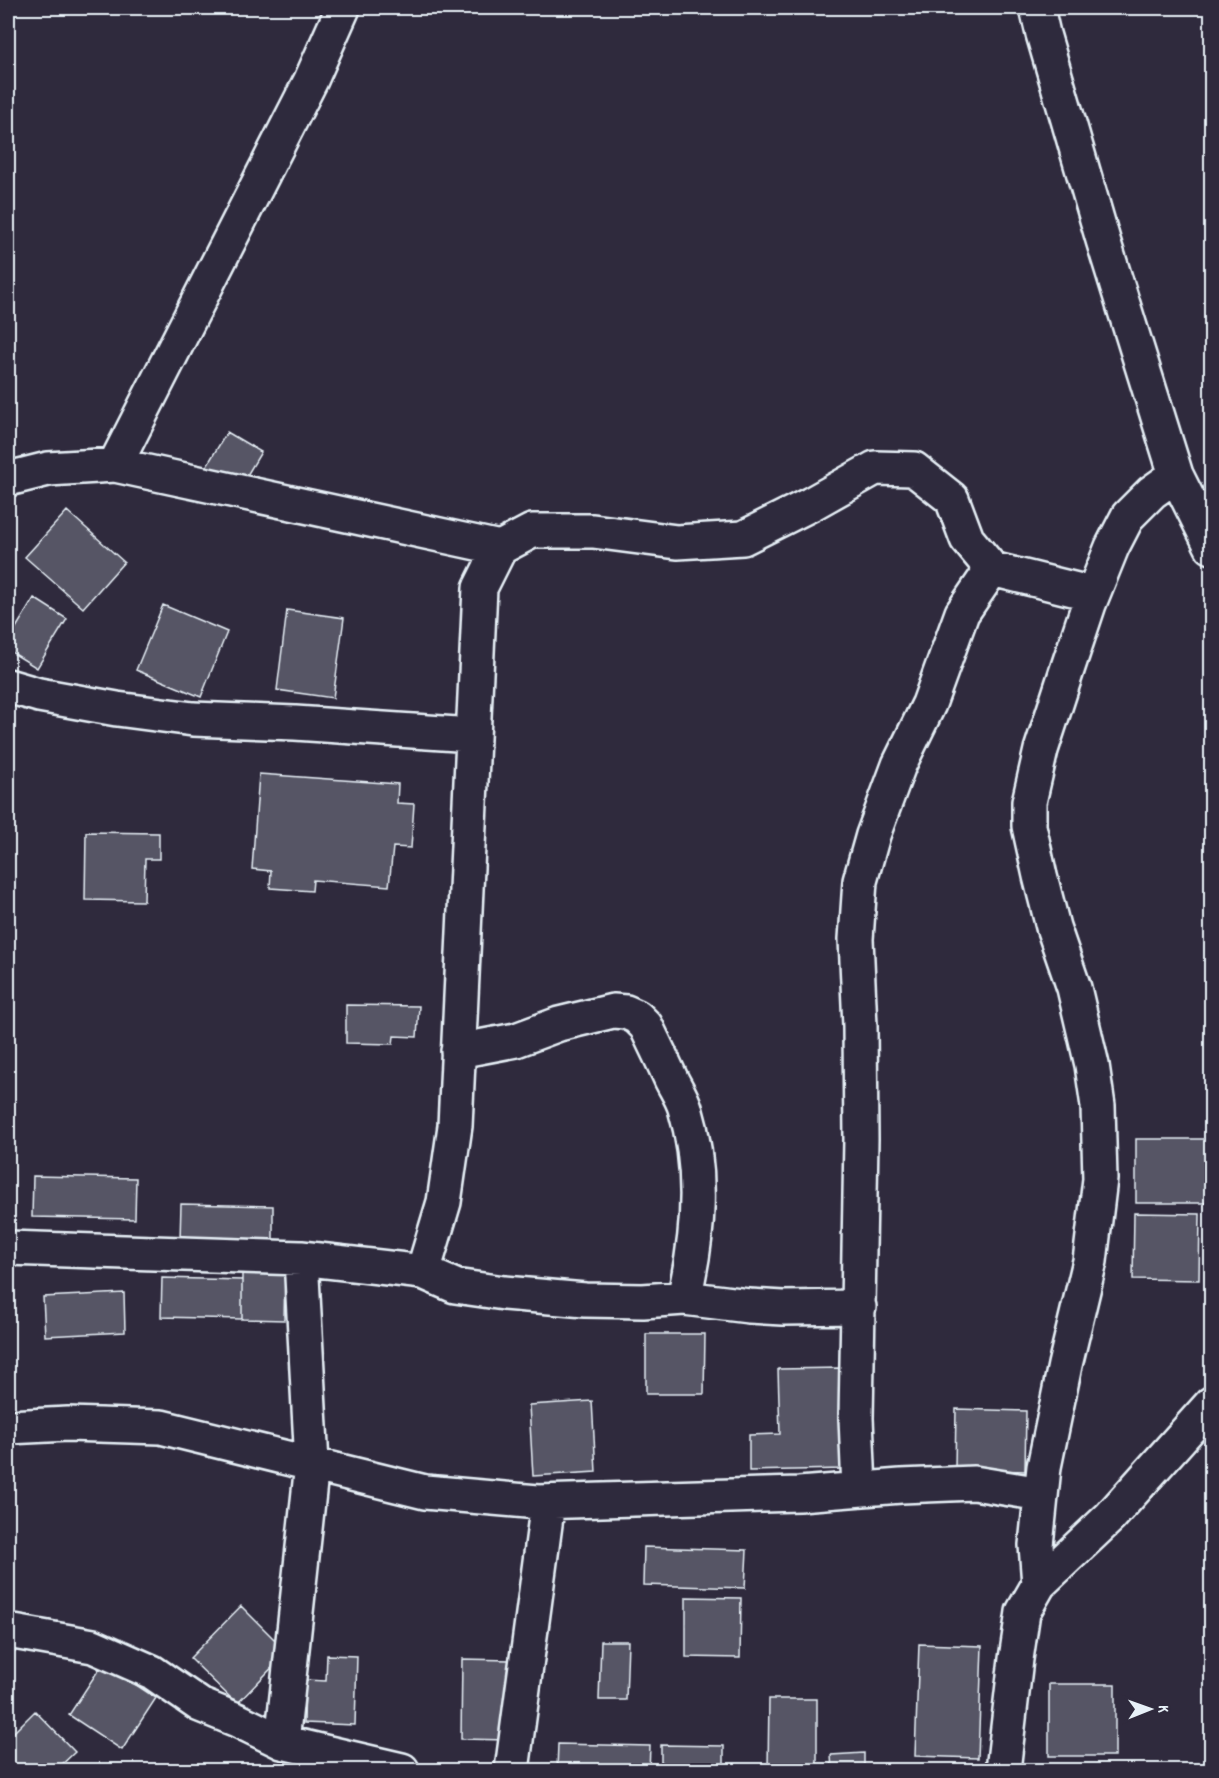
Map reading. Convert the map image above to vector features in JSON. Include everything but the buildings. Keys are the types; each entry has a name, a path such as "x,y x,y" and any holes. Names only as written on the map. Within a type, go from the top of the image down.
{"street":[{"path":"115,465 311,80 343,8"},
{"path":"1037,8 1100,229 1176,475 1212,547"},
{"path":"8,479 48,470 115,465 500,548"},
{"path":"423,1272 444,1203 455,1126 480,588 500,548 532,531 593,531 677,542 743,537 811,504 874,468 914,469 952,499 967,539 992,569 1093,594"},
{"path":"1039,1584 1036,1545 1044,1467 1090,1261 1100,1179 1098,1106 1092,1065 1074,988 1053,927 1040,876 1029,826 1029,802 1041,750 1093,594 1112,547 1128,516 1152,492 1176,475"},
{"path":"859,1489 856,1418 859,1307 860,1026 856,939 860,881 873,835 898,765 928,704 962,613 992,569"},
{"path":"8,686 39,695 117,709 193,719 295,723 472,735"},
{"path":"458,1051 516,1040 559,1024 613,1011 626,1012 637,1017 646,1026 684,1107 696,1169 698,1202 696,1236 693,1261 684,1298"},
{"path":"8,1248 301,1258 423,1272 455,1286 585,1300 643,1301 684,1298 783,1308 859,1307"},
{"path":"282,1742 312,1464 301,1258"},
{"path":"1003,1770 1023,1612 1039,1584 1110,1517 1212,1403"},
{"path":"8,1427 68,1424 161,1427 425,1491 548,1502 799,1494 974,1483 1041,1494"},
{"path":"512,1770 548,1502"},
{"path":"8,1631 93,1646 152,1672 200,1705 282,1742 335,1762 402,1770"}]}
